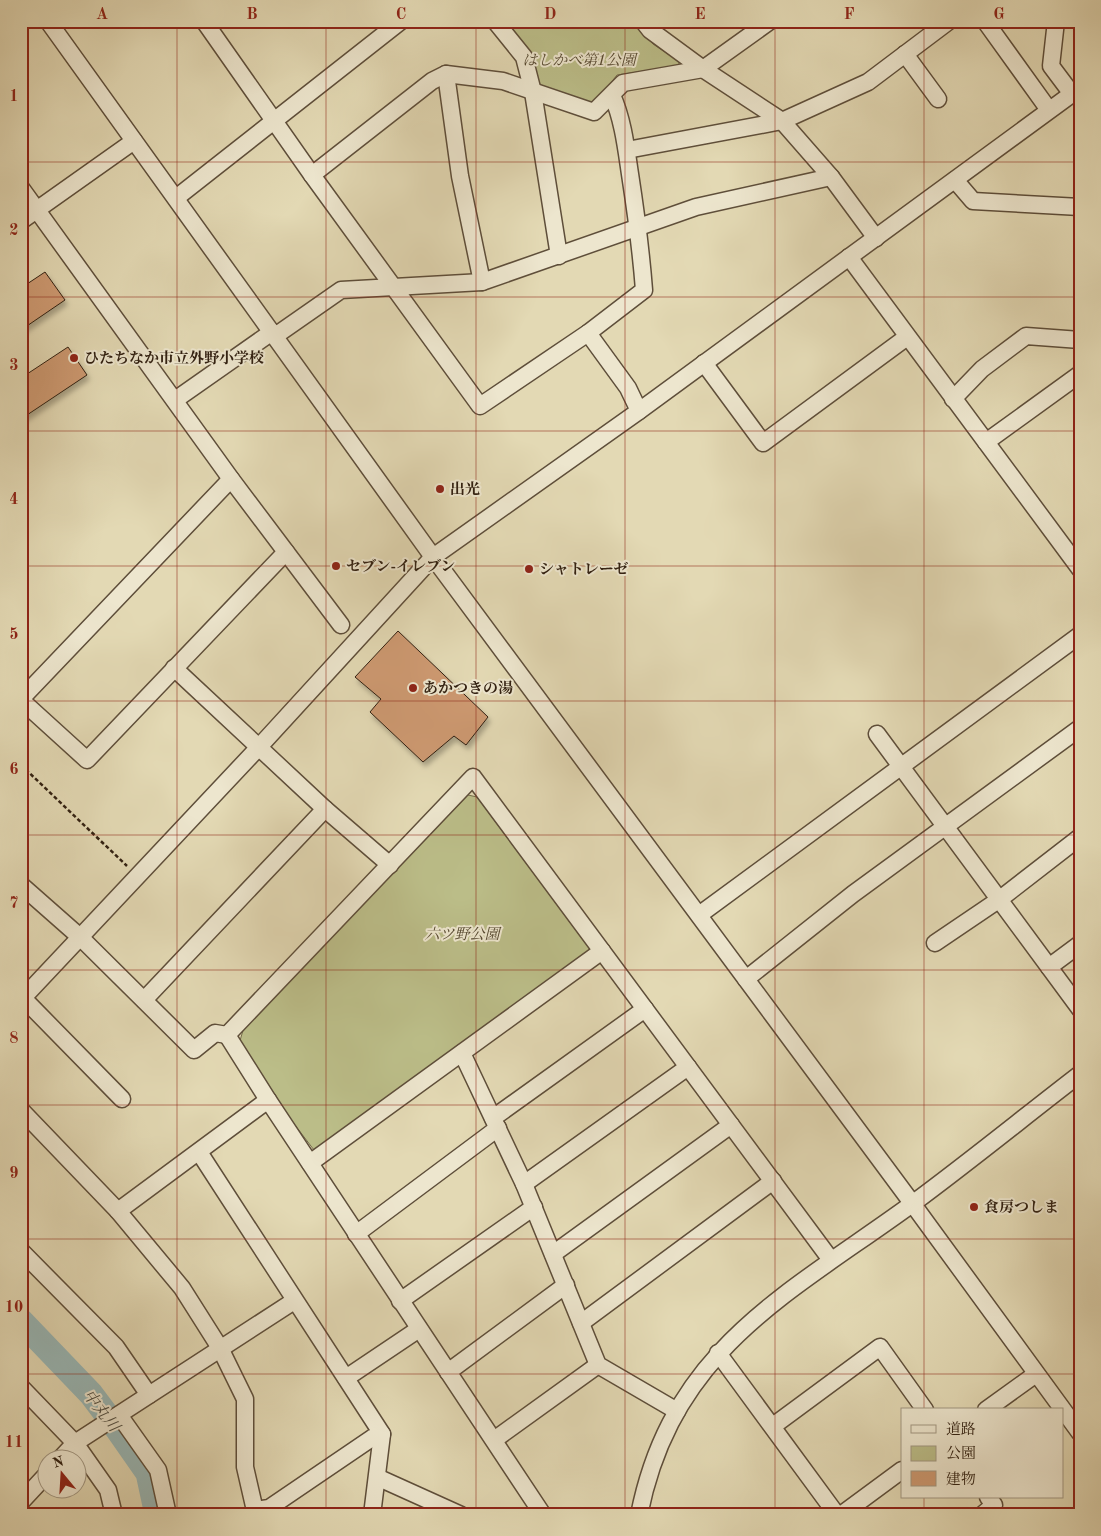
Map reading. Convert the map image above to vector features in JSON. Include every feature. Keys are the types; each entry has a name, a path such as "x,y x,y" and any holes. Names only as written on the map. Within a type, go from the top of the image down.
{"street":[{"path":"48,21 433,557 912,1203 1061,1408"},
{"path":"176,198 401,21"},
{"path":"495,21 524,58 533,92 559,256"},
{"path":"643,21 650,30 703,69 782,121 831,176 876,238"},
{"path":"312,176 432,81 446,74 503,81 594,112 623,83 703,69 770,21"},
{"path":"627,150 782,121 868,82 949,21"},
{"path":"985,21 1049,110"},
{"path":"122,1099 22,999 259,747 433,557 639,411 1076,91 1051,66 1056,21"},
{"path":"207,23 312,176 480,406 588,332 644,290 638,228 627,150 620,112 612,95"},
{"path":"905,54 938,99"},
{"path":"446,74 460,176 482,282"},
{"path":"21,221 134,141"},
{"path":"175,400 340,290 482,282 696,207 831,176"},
{"path":"955,180 973,201 1080,207"},
{"path":"21,188 231,479 342,625"},
{"path":"849,257 953,400 1080,569"},
{"path":"588,332 628,388 639,411"},
{"path":"953,400 982,369 1026,336 1080,340"},
{"path":"704,363 763,443 908,337"},
{"path":"986,442 1080,374"},
{"path":"231,479 21,700 87,760 286,552"},
{"path":"699,915 1080,635"},
{"path":"174,668 324,809 390,865"},
{"path":"746,979 853,894 1080,728"},
{"path":"878,734 1080,1009"},
{"path":"227,1035 472,777 831,1260"},
{"path":"144,1000 324,809"},
{"path":"935,943 1000,899 1080,837"},
{"path":"25,894 80,937 194,1050 215,1033 227,1035 400,1301 543,1515"},
{"path":"1049,967 1080,944"},
{"path":"310,1163 602,951"},
{"path":"356,1234 495,1123 645,1009"},
{"path":"462,1053 524,1184 598,1365 677,1411"},
{"path":"524,1184 688,1067"},
{"path":"639,1515 649,1474 663,1436 700,1374 718,1353 761,1312 912,1203 1080,1074"},
{"path":"118,1211 268,1100"},
{"path":"21,1110 118,1211 182,1288 220,1348 245,1399 245,1467 256,1512 269,1508 372,1438 382,1434"},
{"path":"553,1254 731,1125"},
{"path":"199,1152 382,1434 372,1515"},
{"path":"581,1323 773,1182"},
{"path":"400,1301 534,1207"},
{"path":"21,1251 116,1347 149,1395"},
{"path":"448,1372 566,1285"},
{"path":"70,1448 75,1443 294,1301"},
{"path":"346,1378 419,1329"},
{"path":"773,1426 880,1347 924,1408"},
{"path":"718,1353 837,1515"},
{"path":"494,1440 598,1365"},
{"path":"989,1408 1036,1374"},
{"path":"21,1387 75,1443 108,1490 114,1515"},
{"path":"1064,1412 1080,1433"},
{"path":"113,1419 158,1470 168,1515"},
{"path":"841,1515 901,1471"},
{"path":"378,1478 461,1515"},
{"path":"21,1502 38,1484"},
{"path":"982,1515 994,1505 989,1498"},
{"path":"21,1507 27,1515"}],"path":[{"path":"21,765 137,876"}],"green space":[{"name":"はしかべ第1公園","path":"504,21 634,21 653,44 680,62 677,66 617,75 593,106 539,87"},
{"name":"六ツ野公園","path":"468,795 477,797 592,952 314,1150 275,1099 239,1044 244,1027"}],"building":[{"path":"45,272 65,300 21,330 21,288"},
{"path":"68,347 87,375 21,419 21,378"},
{"name":"あかつきの湯","path":"398,631 488,717 466,745 454,736 423,762 370,712 381,699 355,677"}],"waterway":[{"name":"中丸川","path":"21,1321 91,1394 118,1430 148,1473 157,1515"}],"place":[{"name":"ひたちなか市立外野小学校","path":"74,358"},
{"name":"出光","path":"440,489"},
{"name":"セブン-イレブン","path":"336,566"},
{"name":"シャトレーゼ","path":"529,569"},
{"name":"あかつきの湯","path":"413,688"},
{"name":"食房つしま","path":"974,1207"}]}
